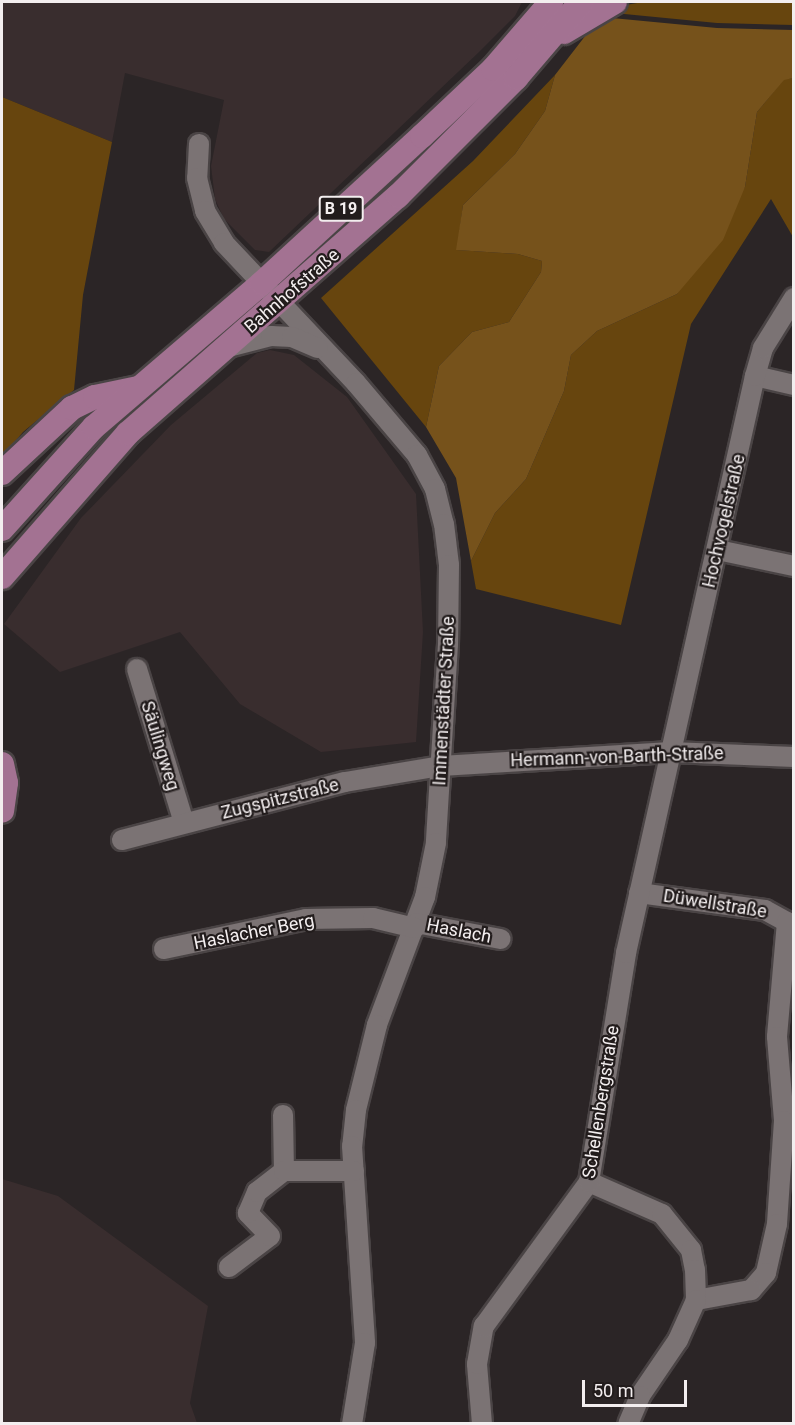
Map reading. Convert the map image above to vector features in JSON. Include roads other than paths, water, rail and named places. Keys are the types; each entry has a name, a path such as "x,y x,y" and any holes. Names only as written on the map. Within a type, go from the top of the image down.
{"main road":[{"name":"Bahnhofstraße","path":"2,529 94,427 262,283 493,69 551,2"},
{"name":"Bahnhofstraße","path":"2,577 128,433 280,303 398,196 549,42 581,2"},
{"path":"549,42 615,2"},
{"path":"2,473 72,408 94,397 138,388"},
{"path":"2,764 6,783 2,811"}],"street":[{"name":"Bahnhofstraße","path":"199,144 197,178 205,211 229,249 262,283"},
{"name":"Immenstädter Straße","path":"262,283 417,455 435,489 449,566 436,843 416,925 362,1075 352,1146 365,1343 352,1424"},
{"name":"Hochvogelstraße","path":"671,752 718,550 755,376 763,348 794,298"},
{"path":"228,346 282,336 326,352"},
{"path":"755,376 794,385"},
{"path":"718,550 794,566"},
{"name":"Säulingweg","path":"137,669 184,823"},
{"name":"Hermann-von-Barth-Straße","path":"441,766 671,752 794,757"},
{"name":"Schellenbergstraße","path":"482,1424 477,1364 484,1326 589,1182 618,996 671,752"},
{"name":"Zugspitzstraße","path":"122,840 345,783 441,766"},
{"name":"Düwellstraße","path":"639,893 765,910 787,922 777,1037 784,1121 777,1224 766,1273 752,1290 696,1300"},
{"name":"Haslacher Berg","path":"164,949 306,919 373,918 416,925"},
{"name":"Haslach","path":"416,925 501,939"},
{"path":"283,1116 284,1171"},
{"path":"229,1267 270,1236 248,1213 257,1192 284,1171 354,1171"},
{"path":"589,1182 662,1214 682,1234 692,1250 696,1300 678,1340 640,1396 628,1424"}]}
